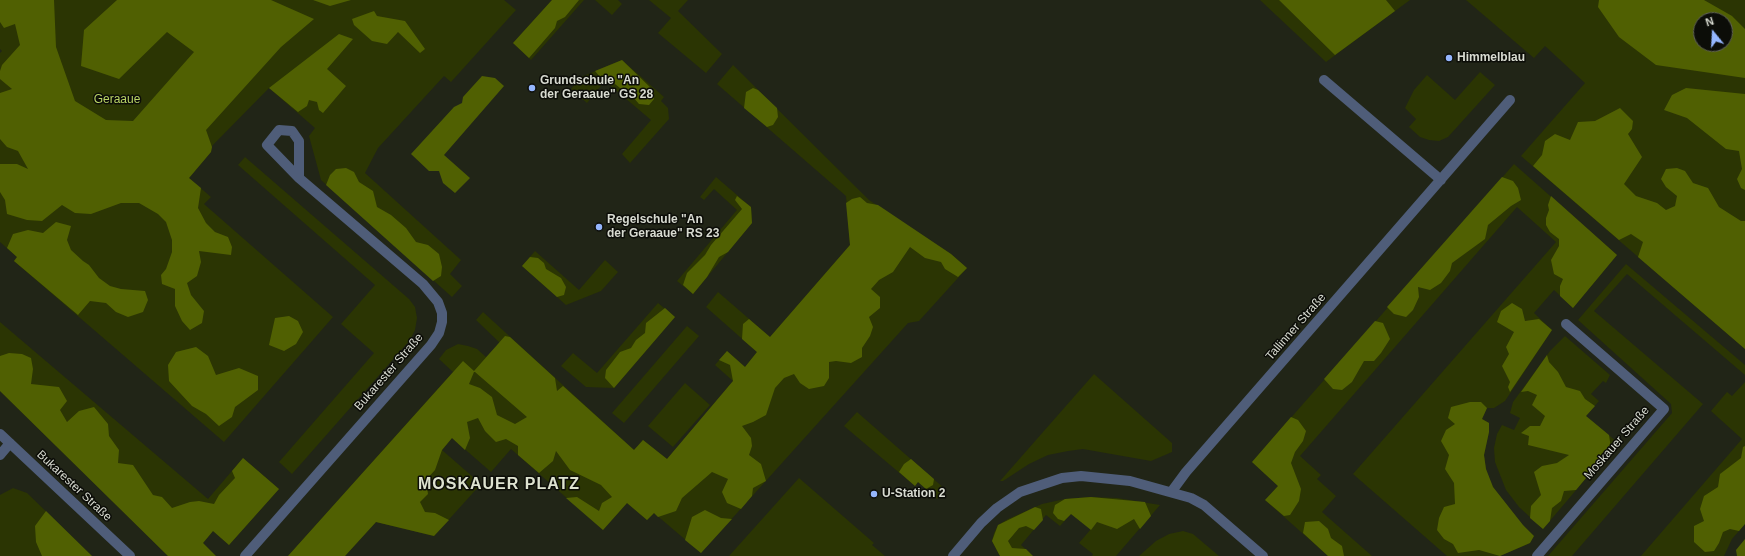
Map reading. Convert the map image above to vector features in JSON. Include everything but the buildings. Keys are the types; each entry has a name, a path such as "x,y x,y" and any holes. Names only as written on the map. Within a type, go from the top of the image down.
{"street":[{"path":"1324,80 1441,180"},
{"name":"Tallinner Straße","path":"1172,491 1191,466 1510,100"},
{"name":"Bukarester Straße","path":"245,556 431,345 439,333 442,322 442,313 438,302 423,284 299,178 267,145 280,130 292,132 300,141 299,178"},
{"name":"Moskauer Straße","path":"1537,556 1664,409 1566,324"},
{"name":"Bukarester Straße","path":"0,434 130,556"},
{"path":"0,455 10,443"},
{"path":"953,556 981,523 997,508 1020,492 1062,478 1081,476 1130,481 1172,491 1204,505 1263,556"}],"green space":[{"path":"0,0 504,0 516,10 451,82 444,76 378,148 365,173 461,260 450,274 462,286 452,297 321,180 309,136 315,128 269,88 212,146 211,152 189,178 211,197 204,204 333,317 224,442 14,261 17,257 0,242 0,53 2,51 0,49"},
{"name":"Geraaue","path":"0,0 54,0 56,47 75,101 106,120 133,121 194,52 167,32 119,79 81,66 84,30 117,0 271,0 314,19 281,47 206,130 212,147 211,152 189,178 201,188 198,208 206,223 215,232 228,237 232,247 231,255 199,251 201,262 197,276 187,283 191,295 204,311 202,323 190,330 182,321 175,306 175,289 162,284 161,275 166,269 172,252 172,240 166,222 158,214 139,203 121,203 91,214 75,213 62,205 42,221 27,220 7,214 5,200 0,192 0,164 17,164 28,169 18,151 7,147 0,139 0,93 12,89 0,79 0,71 2,65 20,45 15,24 4,28 0,22"},
{"path":"313,0 351,0 330,6"},
{"path":"552,0 584,0 531,60 513,43"},
{"path":"552,0 579,0 565,17 557,21 555,28 529,58 513,43"},
{"path":"595,0 618,0 622,4 612,15"},
{"path":"649,0 688,0 678,11 722,54 706,73 658,33 671,18"},
{"path":"1260,0 1410,0 1326,62"},
{"path":"1279,0 1386,0 1395,11 1335,55"},
{"path":"1466,0 1745,0 1745,349 1521,156 1585,83 1545,46 1534,58"},
{"path":"1599,0 1704,0 1725,12 1693,12 1693,52 1733,52 1733,17 1745,29 1745,78 1656,65 1619,37 1598,7"},
{"path":"374,11 377,16 405,21 425,49 420,53 398,32 387,44 372,41 354,25 352,19"},
{"path":"339,34 353,39 327,69 346,86 323,113 319,110 317,102 309,100 307,106 298,112 269,88"},
{"path":"622,60 664,97 661,101 668,108 669,119 630,163 622,154 651,120 605,81 587,103 571,89 581,77"},
{"path":"622,60 654,91 654,99 649,105 639,104 633,97 632,90 625,92 615,84 613,78 600,77 595,71"},
{"path":"733,65 869,200 951,254 967,268 919,321 908,323 701,553 654,513 647,520 627,503 603,530 511,449 491,472 452,438 442,450 481,484 434,536 376,522 345,556 288,556 453,372 439,359 446,350 458,344 477,349 486,357 500,343 476,320 483,312 634,450 643,440 667,459 733,381 715,365 727,351 745,367 757,352 706,307 718,292 770,337 850,245 846,196 717,84"},
{"path":"1480,72 1495,85 1448,137 1439,141 1429,140 1420,137 1409,127 1416,119 1405,108 1414,90 1427,75 1455,100"},
{"path":"482,76 495,78 504,86 444,155 470,178 455,193 443,183 439,171 429,171 411,154 454,107 462,103 463,97"},
{"path":"753,88 758,90 777,108 778,117 773,125 767,127 744,108 746,92"},
{"path":"1686,88 1745,94 1745,190 1741,188 1737,179 1742,169 1739,151 1726,149 1687,118 1664,110 1672,95"},
{"path":"1620,108 1633,121 1632,129 1628,134 1642,157 1624,184 1636,196 1657,203 1666,210 1675,206 1677,196 1666,187 1661,179 1666,169 1677,168 1685,171 1693,183 1708,188 1719,207 1741,221 1745,221 1745,349 1638,257 1643,242 1631,234 1619,240 1533,166 1542,155 1545,141 1555,134 1570,140 1578,122 1595,121"},
{"path":"245,157 409,299 415,307 417,318 415,330 410,340 292,474 279,462 374,353 341,324 375,285 238,165"},
{"path":"1514,164 1617,255 1573,308 1554,290 1534,313 1552,330 1505,401 1494,408 1487,408 1482,419 1489,423 1489,432 1484,455 1486,470 1493,487 1523,526 1534,536 1530,543 1500,556 1447,556 1353,474 1556,242 1517,207 1300,456 1321,475 1317,479 1336,496 1322,512 1372,556 1328,556 1265,500 1278,486 1252,462"},
{"path":"346,168 354,172 359,182 373,191 377,207 391,215 406,228 416,242 428,245 439,254 442,267 441,276 433,281 326,185 330,175 336,169"},
{"path":"716,177 751,207 752,223 693,294 677,281 737,210 714,189 704,200 700,197"},
{"path":"1502,177 1513,181 1518,188 1521,200 1511,206 1488,225 1485,239 1452,263 1450,271 1441,283 1430,290 1418,287 1419,297 1413,310 1406,317 1394,314 1387,307"},
{"path":"737,196 751,207 752,223 728,252 719,257 707,277 693,294 683,285 687,273 705,255 711,245 742,209 735,200"},
{"path":"1551,196 1617,255 1573,308 1560,296 1560,286 1563,279 1554,274 1551,260 1559,246 1559,239 1550,232 1546,225 1546,218 1549,210 1548,205"},
{"path":"860,197 867,203 878,205 951,254 967,268 958,277 945,269 941,262 925,258 910,247 893,272 879,280 871,289 880,297 880,308 869,317 873,327 870,336 862,348 862,357 851,363 836,361 829,362 829,378 824,386 809,389 800,383 794,374 784,378 775,388 766,415 742,426 751,438 752,446 749,455 761,464 766,481 753,488 752,496 741,509 727,503 722,492 728,479 712,472 682,498 676,511 658,517 654,513 647,520 627,503 603,530 566,498 577,497 599,511 602,503 612,497 601,485 570,470 556,451 553,461 539,473 518,455 518,446 506,439 496,442 485,431 478,418 467,422 470,438 465,450 452,438 442,450 435,470 426,480 428,494 420,502 425,512 435,513 449,520 434,536 376,522 345,556 288,556 463,361 474,371 505,336 510,337 555,378 557,391 563,386 634,450 643,440 667,459 733,381 730,365 719,360 727,351 745,367 757,352 742,339 743,324 749,319 770,337 850,245 846,203 852,199","holes":["475,372 527,417 515,424 497,415 492,397 480,388 469,384"]},
{"path":"56,222 71,226 67,240 71,250 89,265 99,278 110,286 121,289 145,291 148,300 143,312 128,317 116,312 106,303 90,301 78,315 14,261 17,257 7,248 13,234 28,230 43,233"},
{"path":"535,251 579,290 605,260 618,272 601,291 566,305 522,266"},
{"path":"530,257 538,258 544,263 546,269 561,278 566,287 564,295 557,297 522,266"},
{"path":"1626,264 1745,365 1745,375 1627,274 1594,311 1703,404 1572,556 1548,556 1672,413 1671,404 1578,320"},
{"path":"658,303 675,317 614,388 586,387 561,366 573,353 597,373"},
{"path":"1512,303 1522,309 1525,321 1539,319 1552,330 1510,392 1508,387 1510,382 1502,366 1509,354 1506,347 1514,332 1497,322 1501,311"},
{"path":"665,308 675,317 614,388 605,378 606,370 620,352 631,348 636,340 645,333 646,323"},
{"path":"289,316 298,321 303,332 296,344 284,351 269,345 275,318"},
{"path":"1375,321 1383,323 1390,339 1374,361 1364,361 1352,382 1342,390 1333,389 1324,379"},
{"path":"0,322 208,499 243,458 279,489 229,545 213,531 203,543 216,556 168,556 0,391"},
{"path":"687,326 699,336 624,423 612,413"},
{"path":"1565,336 1610,375 1606,383 1603,381 1591,394 1599,401 1586,416 1617,442 1543,529 1519,507 1506,490 1495,462 1494,448 1497,434 1502,425 1514,430 1520,418 1510,413 1513,402 1550,351"},
{"path":"196,347 208,356 216,375 239,368 258,376 258,390 235,407 232,417 219,426 206,414 192,406 169,381 168,365 176,352"},
{"path":"9,353 22,354 31,358 33,369 31,384 59,387 67,401 60,410 67,422 79,411 94,407 108,424 109,436 119,450 118,463 133,465 153,495 162,497 172,508 190,502 199,501 214,504 219,495 235,478 232,471 243,458 279,489 229,545 213,531 203,543 216,556 168,556 0,391 0,356"},
{"path":"1547,355 1549,362 1558,372 1566,387 1580,391 1585,399 1595,406 1586,416 1609,435 1611,448 1576,490 1564,491 1561,501 1552,508 1550,521 1543,529 1530,518 1531,506 1541,495 1534,472 1542,466 1557,463 1569,455 1528,445 1529,436 1521,433 1530,426 1540,426 1545,416 1532,405 1537,395 1528,391 1521,392"},
{"path":"1094,374 1172,443 1172,452 1151,461 1083,449 1068,451 1048,455 1029,464 1003,481 1000,481"},
{"path":"1745,382 1745,524 1732,539 1724,556 1641,556 1742,439 1711,411 1727,392 1732,396"},
{"path":"685,383 710,405 673,447 648,426"},
{"path":"1470,402 1481,402 1487,408 1482,419 1489,423 1489,432 1484,455 1486,469 1493,487 1523,525 1534,536 1530,543 1500,556 1479,550 1458,553 1453,544 1444,539 1437,530 1439,518 1444,507 1455,504 1454,483 1445,469 1449,455 1441,441 1446,430 1455,424 1448,418 1451,407"},
{"path":"857,412 945,489 937,499 918,482 915,486 844,426"},
{"path":"1291,417 1298,420 1306,431 1303,441 1295,452 1291,463 1301,489 1299,501 1290,515 1284,516 1265,500 1278,486 1252,462"},
{"path":"1745,446 1745,524 1739,531 1730,529 1723,532 1714,551 1705,552 1694,542 1694,526 1704,521 1700,509 1704,496 1718,487 1720,474 1741,458 1743,447"},
{"path":"911,459 934,479 933,485 926,489 918,482 915,486 899,472 904,464"},
{"path":"799,478 874,543 872,545 885,556 729,556"},
{"path":"13,488 27,493 92,556 0,556 0,495"},
{"path":"1091,497 1117,498 1160,505 1116,556 1092,556 1093,554 1079,543 1091,529 1071,514 1060,526 1046,515 1021,545 1033,556 999,555 992,541 998,525 1042,504 1065,499"},
{"path":"1091,497 1145,502 1151,516 1140,529 1134,519 1117,529 1097,522 1091,530 1071,514 1064,521 1058,519 1053,513 1055,505 1065,499"},
{"path":"1035,507 1041,509 1043,520 1034,530 1026,526 1019,528 1008,541 1012,548 1026,549 1033,556 1000,556 992,541 998,525"},
{"path":"705,510 721,518 732,519 701,553 685,540 692,517"},
{"path":"46,511 92,556 42,556 36,542 35,526"},
{"path":"1319,521 1328,529 1331,538 1342,546 1344,556 1328,556 1303,533 1305,522"},
{"path":"1183,531 1193,534 1219,556 1139,556 1156,541 1169,534"},
{"path":"1745,539 1745,556 1737,556 1736,550"}],"place":[{"name":"Himmelblau","path":"1449,58"},
{"name":"Grundschule \"An der Geraaue\" GS 28","path":"532,88"},
{"name":"Regelschule \"An der Geraaue\" RS 23","path":"599,227"},
{"name":"U-Station 2","path":"874,494"}],"district":[{"name":"MOSKAUER PLATZ","path":"499,485"}]}
